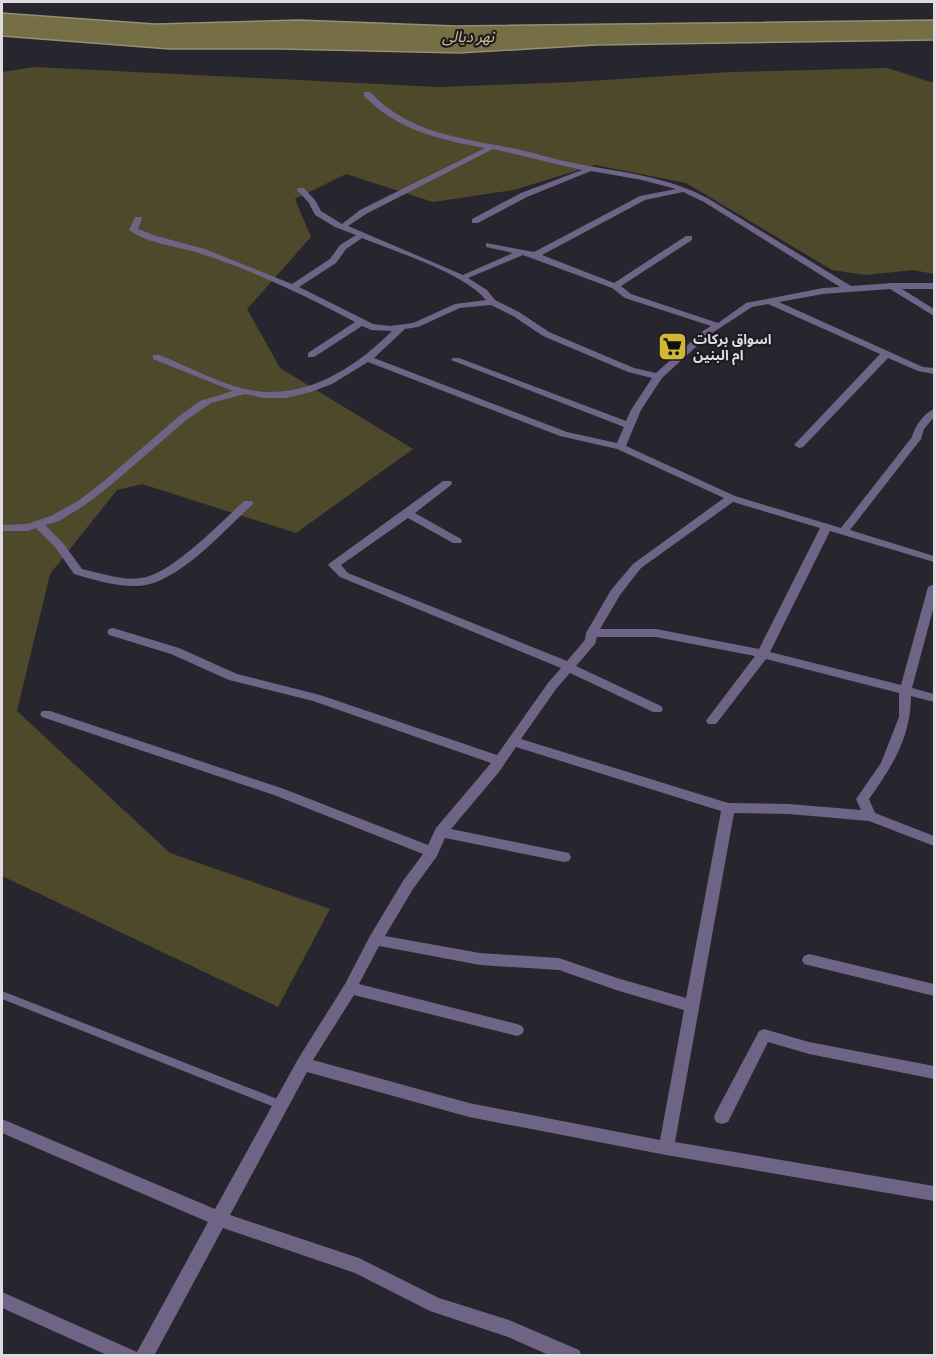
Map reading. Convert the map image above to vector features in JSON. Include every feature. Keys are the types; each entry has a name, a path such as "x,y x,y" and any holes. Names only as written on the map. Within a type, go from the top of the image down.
{"street":[{"path":"367,94 377,108 409,125 444,136 685,190 820,268 849,289"},
{"path":"342,227 363,212 492,147"},
{"path":"475,221 524,195 590,169"},
{"path":"301,190 318,213 360,236 462,278 484,292 492,302 516,314 546,334 631,370 658,376"},
{"path":"535,255 643,198 685,190"},
{"path":"138,219 133,230 153,238 202,251 255,271 311,295 371,327 401,328 434,318 458,306 492,302"},
{"path":"291,288 333,261 343,247 360,236"},
{"path":"615,286 689,238"},
{"path":"489,245 535,255 615,286 628,296 719,326"},
{"path":"462,278 520,253"},
{"path":"892,286 934,313"},
{"path":"620,447 636,410 658,376 706,333 749,305 849,289 934,286"},
{"path":"769,301 921,369 934,371"},
{"path":"311,355 362,322"},
{"path":"156,357 243,392 287,396 315,389 368,359 401,328"},
{"path":"799,445 886,354"},
{"path":"368,359 564,434 620,447 731,498 934,559"},
{"path":"456,360 629,426"},
{"path":"2,528 10,530 40,526 71,510 205,402 243,392"},
{"path":"844,531 917,437 919,428 934,412"},
{"path":"447,483 334,565 344,575 569,667 657,709"},
{"path":"144,1356 303,1064 351,988 375,940 408,885 432,852 441,832 499,761 552,686 591,641 592,633 615,593 637,566 731,498"},
{"path":"40,526 59,545 78,572 113,580 143,582 174,568 248,503"},
{"path":"408,513 458,541"},
{"path":"712,721 763,654 827,526"},
{"path":"870,816 862,799 887,764 905,717 905,692 934,587"},
{"path":"112,632 175,651 233,677 316,698 499,761"},
{"path":"592,633 656,633 763,654 934,698"},
{"path":"46,714 279,792 432,852"},
{"path":"513,741 728,808 789,809 870,816 934,841"},
{"path":"666,1148 728,808"},
{"path":"441,832 564,857"},
{"path":"375,940 480,959 559,964 692,1006"},
{"path":"809,960 934,990"},
{"path":"351,988 517,1030"},
{"path":"722,1117 764,1035 809,1048 934,1073"},
{"path":"303,1064 469,1110 666,1148 934,1194"},
{"path":"2,1126 219,1219 358,1266 436,1305 508,1329 573,1356"},
{"path":"2,1300 130,1356"}],"lane":[{"path":"2,995 281,1105"}],"shaded area":[{"path":"35,67 439,87 573,82 730,72 887,68 934,83 934,274 913,270 866,275 832,270 686,183 595,165 514,190 433,202 346,174 295,199 311,237 247,309 280,368 413,449 296,533 142,484 117,490 50,574 17,711 170,853 330,909 278,1007 2,876 2,72"}],"water":[{"name":"نهر ديالى","path":"2,13 155,24 299,20 456,26 934,20 934,40 597,45 459,53 169,49 2,36"}],"place":[{"name":"اسواق بركات ام البنين","path":"672,347"}]}
